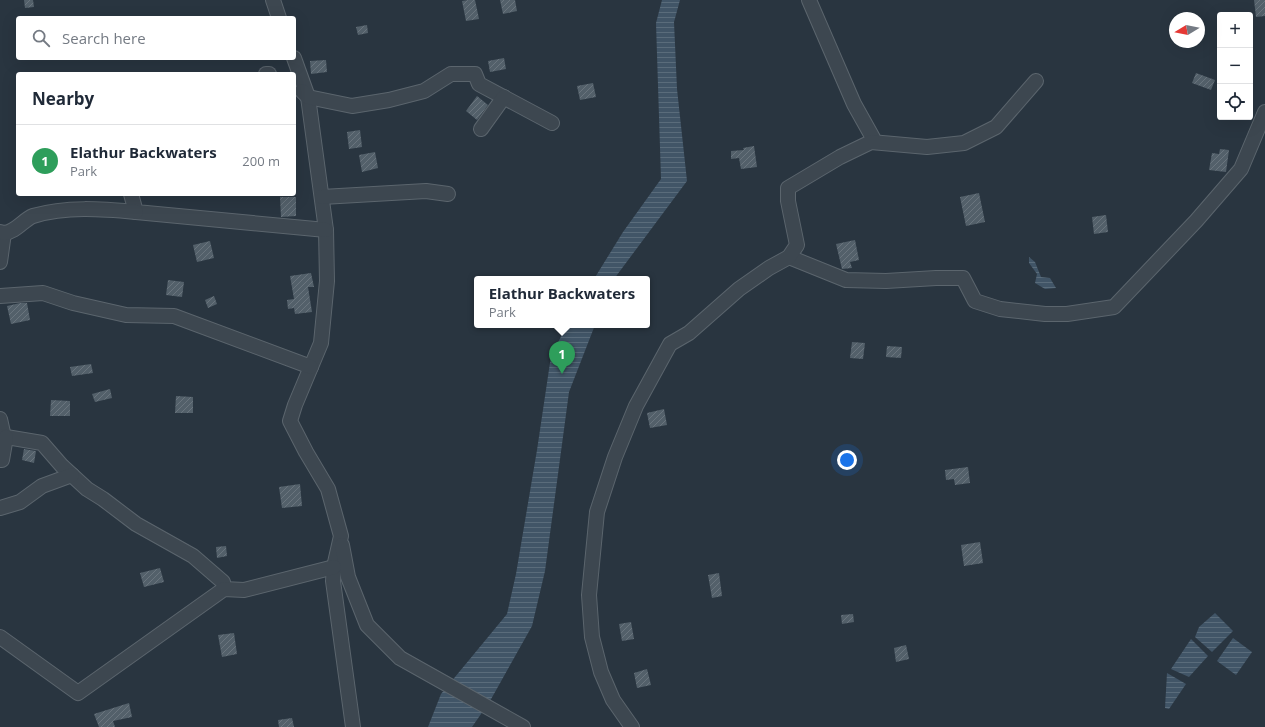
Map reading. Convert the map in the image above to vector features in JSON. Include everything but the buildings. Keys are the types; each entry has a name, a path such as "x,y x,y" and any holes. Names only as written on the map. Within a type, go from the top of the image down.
{"street":[{"path":"273,0 278,16"},
{"path":"809,0 854,104 871,132 873,138 871,142"},
{"path":"295,60 308,97 326,230 327,281 321,343 295,405 290,421 302,446 328,489 341,536 348,577 367,624 400,658 522,726"},
{"path":"296,87 308,97 352,106 389,100 424,91 451,74 475,74 479,84 552,123"},
{"path":"632,727 613,700 601,672 592,636 589,595 597,512 615,457 636,406 670,344 689,333 739,289 769,268 789,257 797,245 788,202 788,188 796,182 840,157 871,142 927,147 964,143 996,127 1036,81"},
{"path":"481,129 504,97"},
{"path":"789,257 846,280 886,281 962,278 975,301 1000,309 1023,312 1067,314 1114,307 1196,221 1241,169 1265,112"},
{"path":"322,197 426,191 448,194"},
{"path":"132,196 136,212"},
{"path":"0,262 2,232 10,232 32,217 62,211 95,209 326,230"},
{"path":"0,296 43,292 72,303 126,315 174,316 311,367"},
{"path":"0,419 3,437 2,460 0,460"},
{"path":"3,437 42,442 62,466 87,489 136,524 193,556 228,587 244,590 334,567"},
{"path":"0,508 20,502 42,486 72,475"},
{"path":"341,536 334,567 333,581 353,727"},
{"path":"0,637 78,692 228,587"}],"water":[{"path":"662,0 680,0 674,22 677,89 687,181 616,276 596,276 623,232 661,179 656,23"},
{"path":"1029,257 1035,262 1041,277 1050,278 1056,288 1045,289 1035,283 1037,274 1029,263"},
{"path":"565,328 594,328 569,392 545,571 532,626 490,701 472,727 428,727 441,694 507,614 516,574 551,356"},
{"path":"1215,613 1233,631 1212,652 1195,637 1199,627"},
{"path":"1233,638 1252,652 1236,675 1217,661"},
{"path":"1191,639 1208,656 1189,677 1171,669"},
{"path":"1167,673 1186,684 1169,709 1165,708"}],"place":[{"name":"Elathur Backwaters","path":"562,374"}]}
